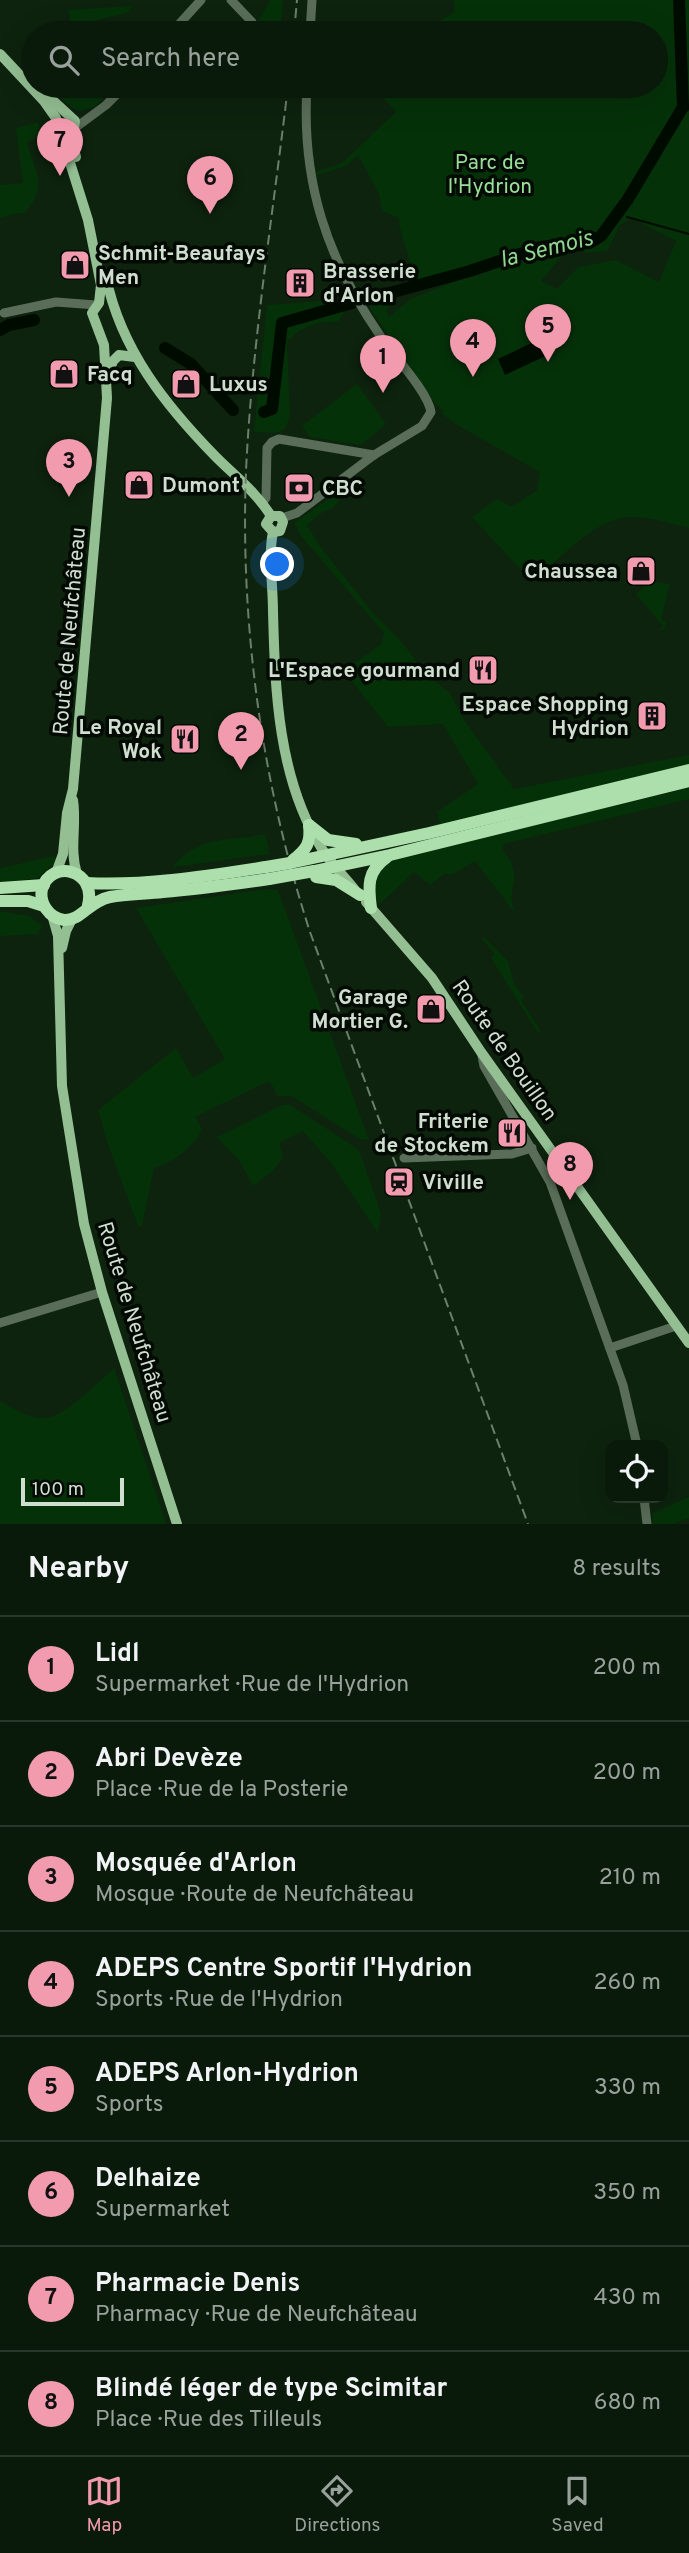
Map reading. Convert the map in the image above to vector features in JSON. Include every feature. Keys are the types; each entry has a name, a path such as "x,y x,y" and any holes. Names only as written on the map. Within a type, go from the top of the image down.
{"highway":[{"path":"290,869 312,864 326,855 689,770"},
{"path":"88,905 112,896 223,886 312,864 336,867 689,781"},
{"path":"309,825 328,840 364,848"},
{"path":"309,825 312,864"},
{"path":"371,908 369,881 373,871 390,855"},
{"path":"312,864 360,895"},
{"path":"0,901 28,901 61,919 72,919 84,912 88,905 90,890 87,883 70,871 56,873 44,886 41,896 48,911"},
{"path":"87,883 111,884 268,873"},
{"path":"0,888 44,886"}],"main road":[{"path":"0,44 21,66"},
{"path":"0,54 21,76"},
{"path":"41,98 58,126 88,220 102,285 94,320 101,326 110,325 115,320 115,308"},
{"path":"52,98 75,121 72,145 94,217 115,308 135,358 167,403 276,517"},
{"path":"58,126 62,115 70,115"},
{"path":"58,126 66,134 74,129"},
{"path":"98,304 104,301 115,308"},
{"name":"Route de Neufchâteau","path":"56,873 63,854 67,813 72,796 99,512 107,377 104,345 94,320"},
{"path":"110,325 126,337"},
{"name":"Route de Neufchâteau","path":"104,345 110,325"},
{"path":"107,377 116,358 124,354 135,358"},
{"name":"Route de Bouillon","path":"276,517 267,519 266,524 273,532 273,629 278,713 295,790 309,825 326,855 432,978 481,1052 689,1343"},
{"name":"Route de Neufchâteau","path":"72,796 75,810 72,852 77,874"},
{"name":"Route de Neufchâteau","path":"48,911 58,936 62,1086 84,1224 102,1292 177,1524"},
{"name":"Route de Neufchâteau","path":"59,961 66,931 72,919"}],"street":[{"path":"182,21 201,0"},
{"path":"231,0 251,21"},
{"path":"311,21 312,0"},
{"path":"74,129 113,98"},
{"path":"276,517 297,513 374,455 422,426 430,417 430,404 367,317 336,262 325,234 309,168 307,98"},
{"path":"70,115 89,117"},
{"path":"4,313 56,302 98,304"},
{"path":"67,303 94,320"},
{"path":"262,503 266,498 267,448 279,439 374,455"},
{"path":"481,1052 484,1066 550,1182 610,1348 629,1405 636,1440"},
{"path":"404,1158 512,1154 534,1151 545,1141"},
{"path":"0,1323 102,1292"},
{"path":"610,1348 676,1326"},
{"path":"645,1503 647,1524"}],"green space":[{"path":"271,0 283,0 281,21 258,20"},
{"name":"Parc de l'Hydrion","path":"454,0 689,0 689,528 645,518 617,519 591,532 565,552 533,583 472,517 497,499 512,507 537,490 540,472 442,414 444,412 434,402 369,307 380,304 388,297 396,300 386,311 389,317 410,299 474,274 565,252 541,281 557,289 578,267 616,260 659,282 676,241 631,218 620,225 607,251 586,253 576,246 552,248 418,289 399,218 382,211 379,194 358,155 346,166 317,175 316,172 342,163 396,112 383,98 668,98 668,21 439,21 454,12"},
{"path":"131,6 126,13 93,21 70,21 69,10"},
{"path":"61,98 104,98 94,107 79,111"},
{"path":"39,122 40,136 27,143 37,172 36,196 23,214 0,218 0,185 23,183 16,128"},
{"path":"348,299 350,302 338,322 323,322 311,326 287,341 290,416 285,429 275,433 254,432 267,305"},
{"path":"357,384 386,424 361,445 310,437 302,426"},
{"path":"337,493 345,494 332,509 324,511 307,525 322,549 373,613 401,641 425,673 450,693 464,720 514,789 689,755 689,765 440,824 437,812 478,784 443,724 388,727 344,671 381,644 384,633 301,536 294,523"},
{"path":"650,581 670,584 661,620 667,622 663,631 660,629 663,626 636,594"},
{"path":"689,788 689,799 504,844 502,848 514,874 512,899 515,913 475,861 453,874 444,874 430,885 414,872 380,904 375,899 375,872 391,859"},
{"path":"265,834 270,854 172,867 183,856 204,844"},
{"path":"53,856 57,859 56,862 37,878 0,883 0,868"},
{"path":"267,889 278,890 369,1140 360,1139 291,1096 277,1096 271,1083 267,1082 195,1117 202,1129 194,1143 176,1158 154,1168 142,1225 139,1228 98,1110 176,1048 193,1078 225,1059 136,908"},
{"path":"0,911 29,916 43,926 38,934 0,936"},
{"path":"484,937 508,961 514,983 524,998 521,1000 541,1032 538,1033 491,958 495,954 482,939"},
{"path":"289,1104 359,1150 381,1213 378,1233 331,1163 303,1131 279,1143 283,1158 273,1171 253,1186 240,1162 217,1137"},
{"path":"114,1368 166,1524 0,1524 0,1401 29,1415 41,1418 55,1416 92,1389"},
{"path":"689,1497 689,1518 673,1524 653,1524 652,1513"}],"shaded area":[{"path":"544,337 552,353 505,375 498,359"}],"waterway":[{"name":"la Semois","path":"364,300 470,271 541,247 593,241 601,236 628,199 683,107 679,0"},
{"name":"la Semois","path":"683,107 689,107"},
{"name":"la Semois","path":"616,214 621,215"},
{"path":"627,217 689,234"},
{"name":"la Semois","path":"264,412 272,409 282,323 352,303"},
{"name":"la Semois","path":"0,330 9,325 34,320"},
{"name":"la Semois","path":"165,348 191,364 233,410"}],"railway":[{"path":"295,21 297,0"},
{"path":"287,98 258,327 246,471 245,530 251,646 267,762 293,876 310,932 528,1524"}],"place":[{"name":"Pharmacie Denis","path":"60,176"},
{"name":"Delhaize","path":"210,214"},
{"name":"Schmit-Beaufays Men","path":"75,265"},
{"name":"Brasserie d'Arlon","path":"300,283"},
{"name":"ADEPS Arlon-Hydrion","path":"548,362"},
{"name":"Facq","path":"64,374"},
{"name":"ADEPS Centre Sportif l'Hydrion","path":"473,377"},
{"name":"Luxus","path":"186,384"},
{"name":"Lidl","path":"383,393"},
{"name":"Dumont","path":"139,485"},
{"name":"CBC","path":"299,488"},
{"name":"Mosquée d'Arlon","path":"69,497"},
{"name":"Chaussea","path":"641,571"},
{"name":"L'Espace gourmand","path":"483,670"},
{"name":"Espace Shopping Hydrion","path":"652,716"},
{"name":"Le Royal Wok","path":"185,739"},
{"name":"Abri Devèze","path":"241,770"},
{"name":"Garage Mortier G.","path":"431,1009"},
{"name":"Friterie de Stockem","path":"512,1133"},
{"name":"Viville","path":"399,1182"},
{"name":"Blindé léger de type Scimitar","path":"570,1200"}]}
